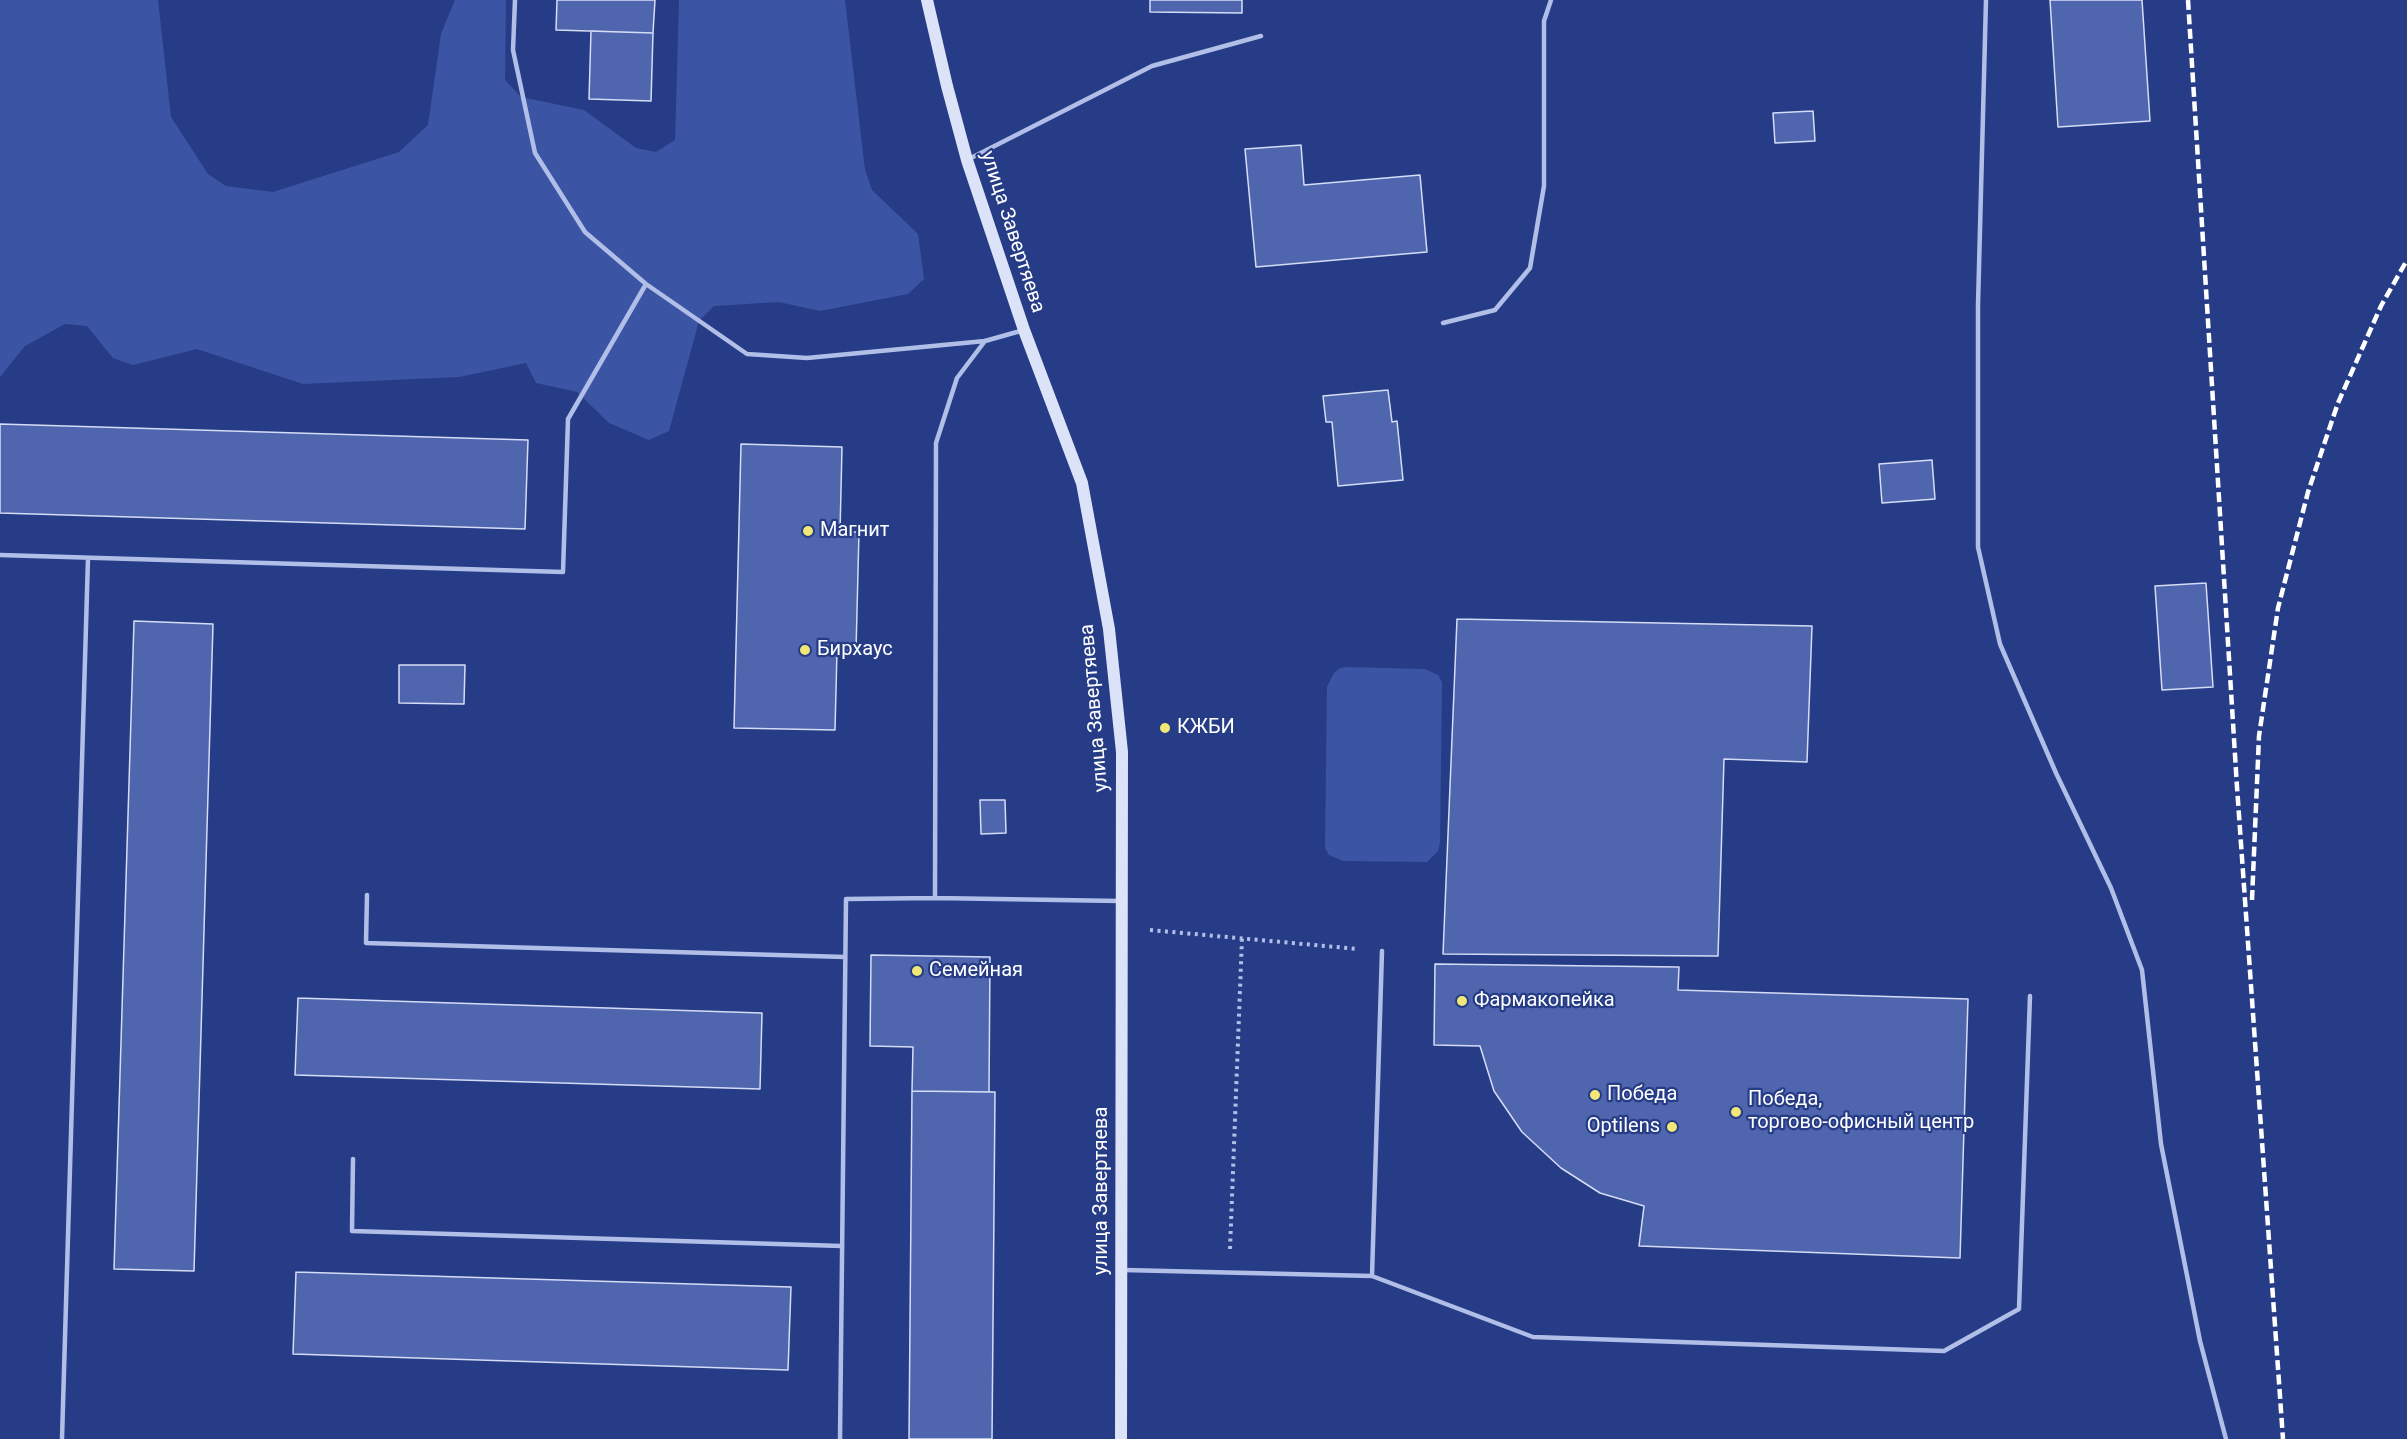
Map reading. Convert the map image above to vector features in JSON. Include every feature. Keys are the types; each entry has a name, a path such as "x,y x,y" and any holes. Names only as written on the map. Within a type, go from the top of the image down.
{"main road":[{"name":"улица Завертяева","path":"927,0 967,160 1024,330 1082,483 1109,629 1122,752 1121,1439"}],"lane":[{"path":"515,0 513,50 535,153 585,232 646,284 747,354 807,358 985,341 1024,330"},
{"path":"1443,323 1496,310 1530,268 1544,186 1544,21 1551,0"},
{"path":"1986,0 1978,305 1978,548 2000,644 2056,773 2111,888 2142,970 2161,1144 2200,1341 2226,1439"},
{"path":"967,160 1152,66 1261,36"},
{"path":"0,555 563,572 568,419 646,284"},
{"path":"935,898 936,443 957,378 985,341"},
{"path":"62,1439 88,558"},
{"path":"367,895 366,943 845,957"},
{"path":"840,1439 846,899 1123,901"},
{"path":"1372,1276 1382,951"},
{"path":"1121,1269 1372,1276 1533,1337 1944,1351 2019,1309 2030,996"},
{"path":"353,1159 352,1231 842,1246"}],"path":[{"path":"1123,927 1382,951"},
{"path":"1229,1272 1242,938"}],"shaded area":[{"path":"0,0 158,0 171,117 208,174 226,186 273,192 399,152 428,125 441,34 455,0 506,0 505,80 521,97 584,110 636,148 656,152 675,140 679,0 845,0 865,170 872,190 918,234 924,279 908,294 820,311 779,302 714,306 699,321 669,431 649,440 609,423 577,392 536,383 526,363 459,377 303,384 197,349 133,365 113,358 87,326 65,324 25,346 0,377"},
{"path":"1340,668 1425,669 1438,675 1442,682 1440,843 1438,851 1427,862 1343,861 1329,855 1325,848 1327,687 1334,673"}],"building":[{"path":"557,0 655,0 653,33 556,30"},
{"path":"1150,0 1242,0 1242,13 1150,12"},
{"path":"2050,0 2142,0 2150,121 2058,127"},
{"path":"591,31 653,33 651,101 589,99"},
{"path":"1813,111 1815,141 1775,143 1773,113"},
{"path":"1301,145 1304,185 1420,175 1427,252 1256,267 1245,149"},
{"path":"1388,390 1392,422 1397,421 1403,480 1338,486 1332,422 1326,422 1323,396"},
{"path":"0,424 528,440 525,529 0,513"},
{"path":"741,444 842,447 840,532 859,532 856,651 837,651 835,730 734,728"},
{"path":"1932,460 1935,499 1882,503 1879,464"},
{"path":"2206,583 2213,687 2162,690 2155,586"},
{"path":"1457,619 1812,626 1807,762 1724,759 1718,956 1443,954"},
{"path":"134,621 213,624 194,1271 114,1269"},
{"path":"399,665 465,665 464,704 399,703"},
{"path":"980,800 1005,800 1006,833 981,834"},
{"path":"871,955 990,957 989,1092 912,1091 913,1047 870,1046"},
{"name":"Победа, торгово-офисный центр","path":"1435,964 1679,967 1678,990 1968,999 1960,1258 1639,1246 1644,1206 1600,1193 1561,1168 1522,1132 1494,1091 1480,1046 1434,1045"},
{"path":"298,998 762,1013 760,1089 295,1075"},
{"path":"912,1091 995,1092 992,1439 909,1439"},
{"path":"296,1272 791,1287 788,1370 293,1354"}],"railway":[{"path":"2188,0 2237,787 2283,1439"},
{"path":"2252,900 2259,736 2278,608 2308,492 2338,403 2381,306 2407,260"}],"place":[{"name":"Магнит","path":"808,531"},
{"name":"Бирхаус","path":"805,650"},
{"name":"КЖБИ","path":"1165,728"},
{"name":"Семейная","path":"917,971"},
{"name":"Фармакопейка","path":"1462,1001"},
{"name":"Победа","path":"1595,1095"},
{"name":"Победа, торгово-офисный центр","path":"1736,1112"},
{"name":"Optilens","path":"1672,1127"}]}
